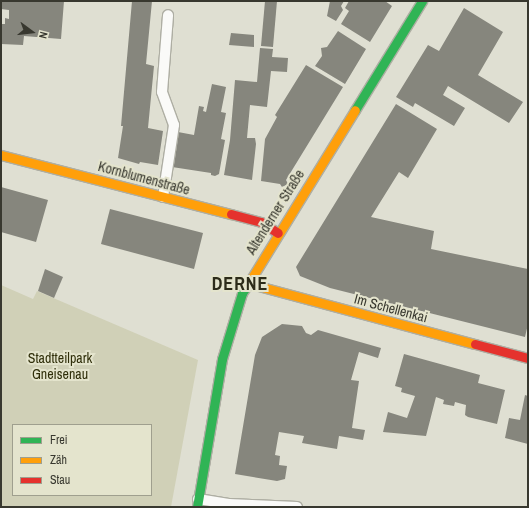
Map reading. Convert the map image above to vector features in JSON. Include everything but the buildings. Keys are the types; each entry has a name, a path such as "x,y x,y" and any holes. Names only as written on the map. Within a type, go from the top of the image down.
{"street":[{"name":"Altenderner Straße","path":"197,503 222,359 230,327 247,283 422,1"},
{"name":"Kornblumenstraße","path":"1,155 261,222 278,233"},
{"name":"Im Schellenkai","path":"247,283 528,358"}],"lane":[{"path":"163,197 174,125 162,92 168,15"},
{"path":"197,503 297,507"}],"green space":[{"name":"Stadtteilpark Gneisenau","path":"1,285 33,299 37,291 198,360 171,507 1,507"}],"traffic: fast":[{"path":"355,110 422,1"},
{"path":"197,507 222,359 242,293 248,284"}],"traffic: slow":[{"path":"248,284 355,110"},
{"path":"1,155 231,214"},
{"path":"247,283 475,344"}],"traffic: jam":[{"path":"231,214 261,222 278,233"},
{"path":"475,344 528,358"}],"district":[{"name":"DERNE","path":"240,284"}]}
